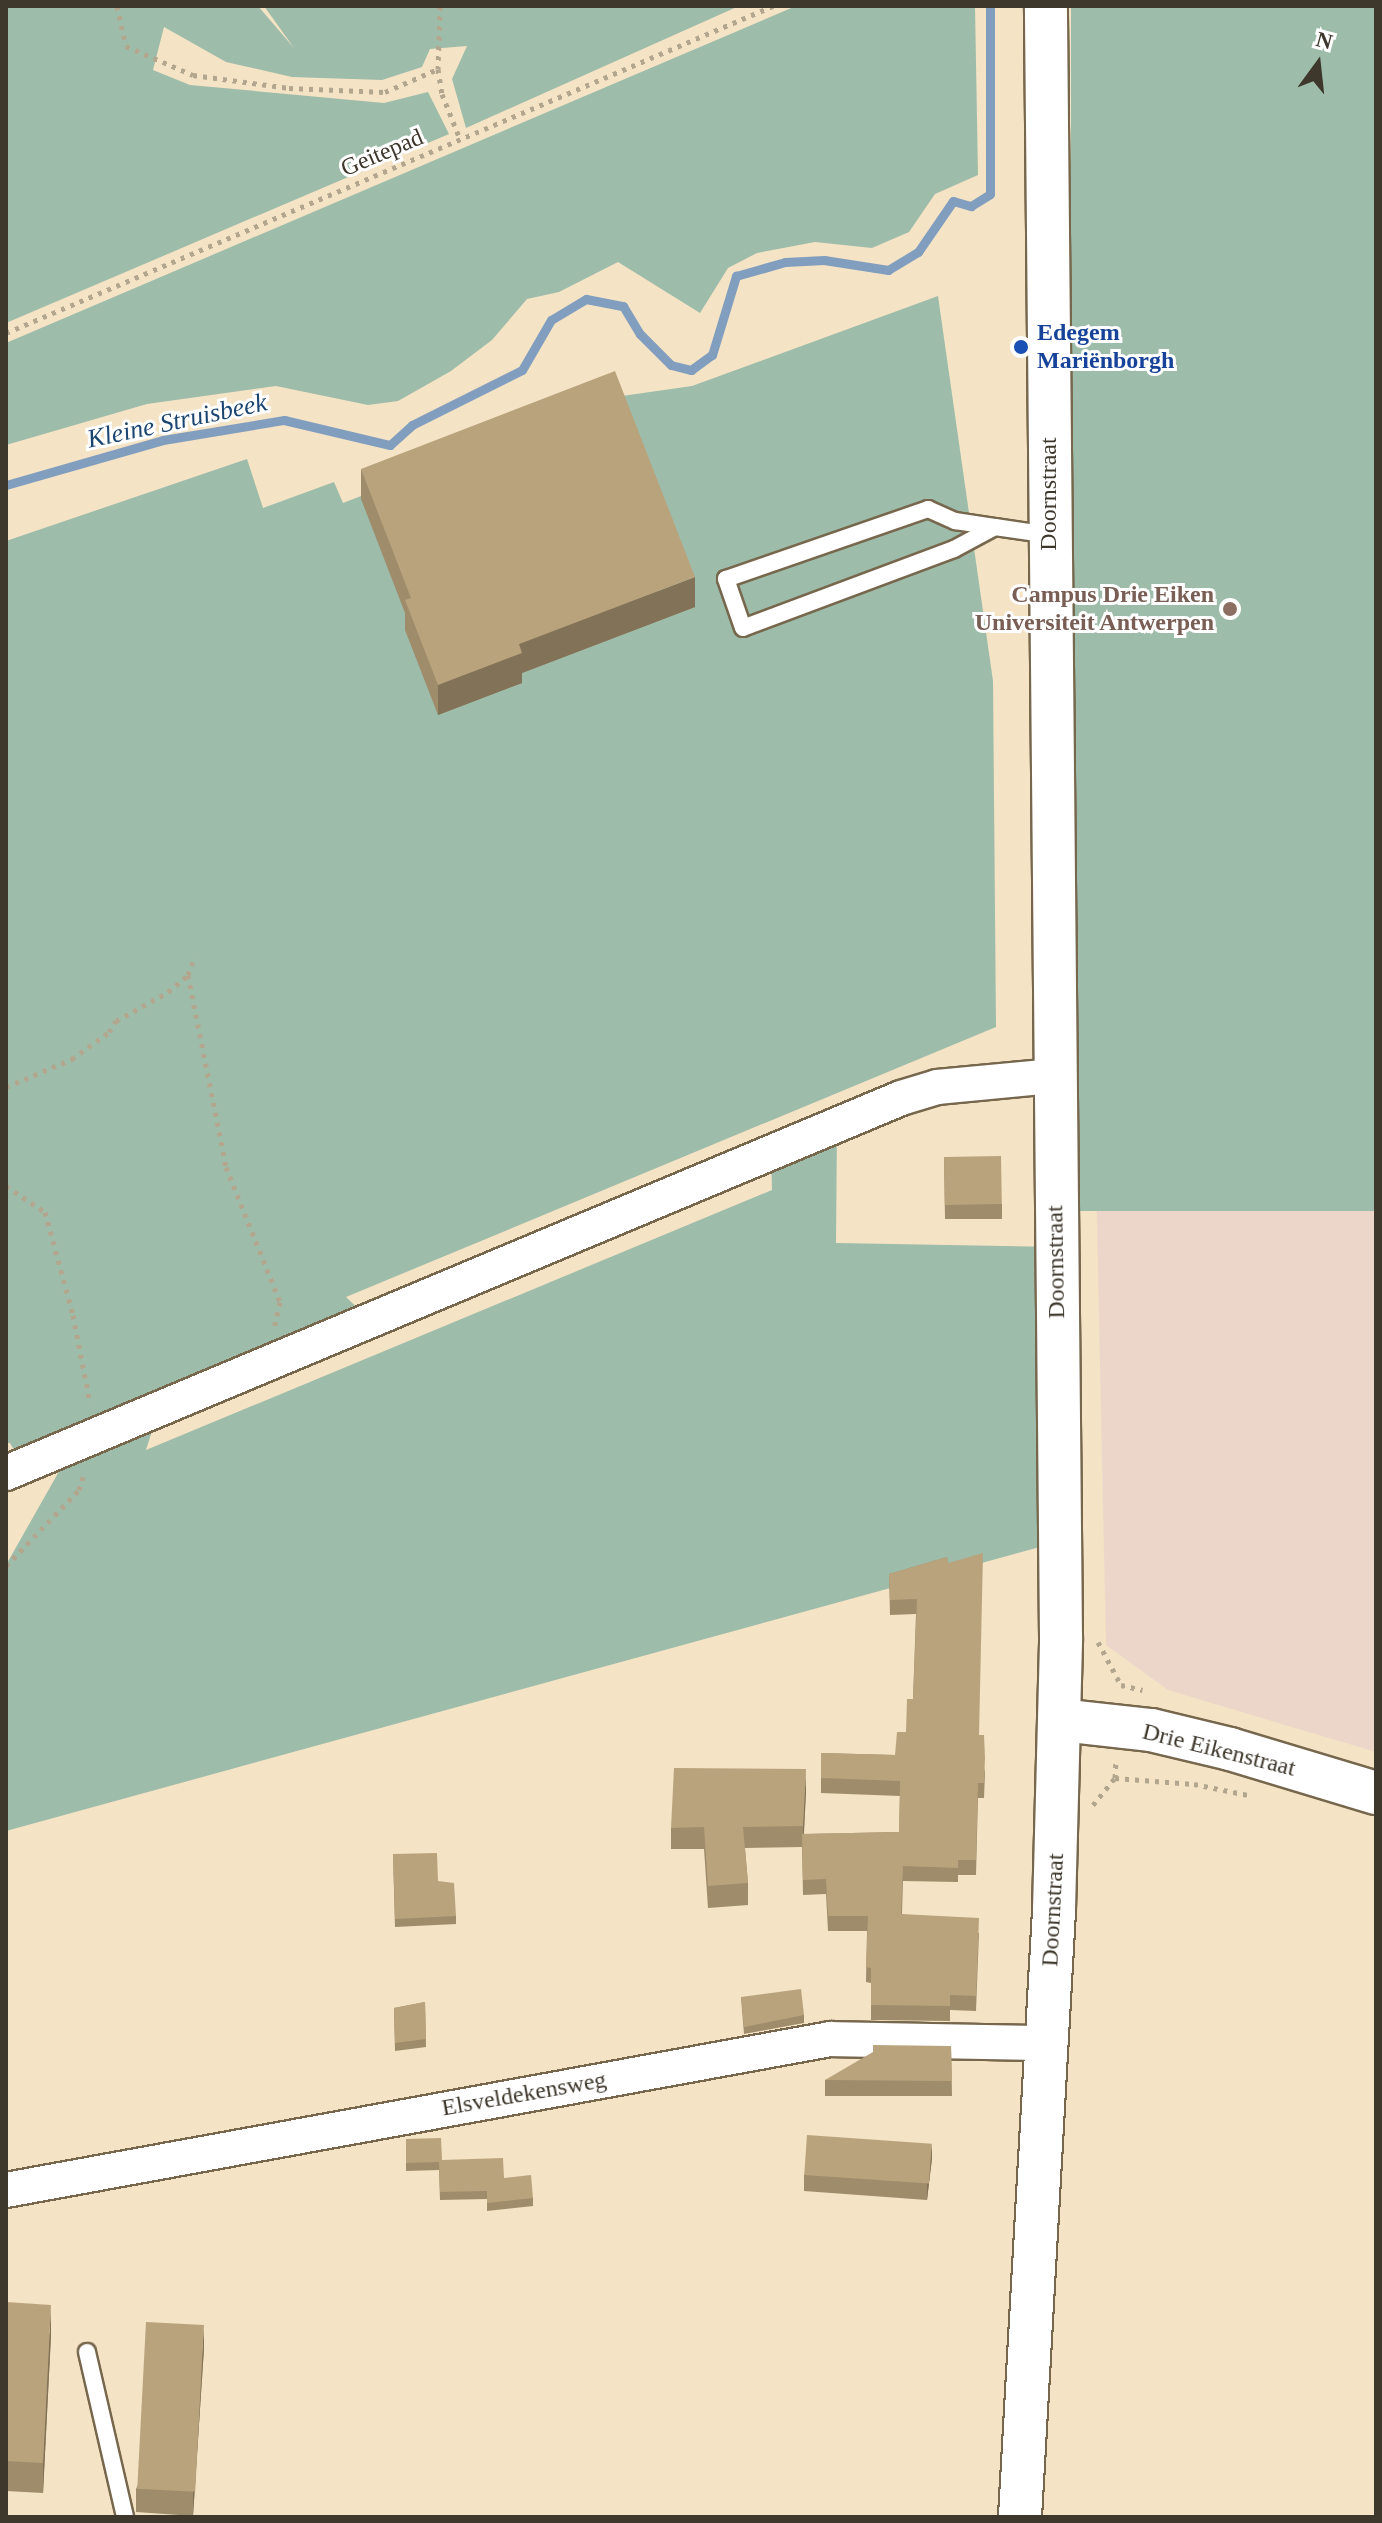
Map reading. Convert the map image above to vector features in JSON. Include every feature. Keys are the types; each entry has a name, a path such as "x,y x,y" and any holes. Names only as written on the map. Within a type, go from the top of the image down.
{"street":[{"name":"Doornstraat","path":"1020,2517 1060,1720 1046,6"},
{"path":"6,1473 901,1098 937,1087 1054,1076"},
{"name":"Drie Eikenstraat","path":"1060,1720 1164,1733 1230,1749 1376,1793"},
{"name":"Elsveldekensweg","path":"6,2190 830,2039 1046,2043"}],"lane":[{"path":"995,527 954,549 743,628 726,579 928,509 955,521 1050,535"},
{"path":"87,2352 125,2517"}],"path":[{"path":"117,6 126,46 193,75 289,88 385,92 438,69"},
{"path":"440,6 438,69 442,94 460,139"},
{"name":"Geitepad","path":"6,333 773,6"},
{"path":"6,1087 72,1059 109,1032 116,1021 168,992 188,975 195,956"},
{"path":"188,975 226,1167 280,1302 273,1334"},
{"path":"6,1186 45,1212 73,1315 96,1435 79,1490 6,1566"},
{"path":"1058,1803 1094,1805 1115,1778 1194,1784 1256,1797"}],"shaded area":[{"name":"Campus Drie Eiken Universiteit Antwerpen","path":"1071,6 1376,6 1376,1752 1168,1690 1106,1645"}],"green space":[{"path":"6,6 258,6 294,48 264,6 739,6 466,128 452,79 467,46 430,49 422,67 382,80 292,77 226,62 164,27 153,70 190,85 384,103 428,92 449,134 6,323"},
{"path":"796,6 975,6 978,175 935,194 909,232 872,248 815,242 757,253 728,268 700,313 618,262 559,292 527,299 492,340 451,371 398,401 368,405 276,386 147,404 6,445 6,343"},
{"name":"Campus Drie Eiken Universiteit Antwerpen","path":"1071,6 1376,6 1376,1211 1071,1211"},
{"path":"938,296 993,681 996,1027 346,1297 370,1320 159,1409 146,1450 772,1190 771,1153 837,1125 836,1243 1056,1247 1058,1542 6,1831 6,1565 74,1445 23,1465 10,1443 6,1443 6,541 247,459 263,508 334,482 343,503 615,397 692,386"}],"building":[{"path":"615,371 695,577 519,644 522,653 438,685 405,600 411,598 361,469"},
{"path":"1001,1156 1002,1204 945,1205 944,1157"},
{"path":"983,1553 979,1735 984,1735 985,1758 984,1783 978,1783 976,1860 958,1860 958,1868 903,1866 901,1914 979,1918 976,1996 950,1995 950,2006 871,2005 871,1968 866,1967 868,1916 828,1916 826,1879 803,1880 802,1834 899,1832 900,1781 821,1778 821,1753 895,1755 897,1732 906,1732 907,1699 913,1699 917,1599 890,1600 889,1574 947,1557 948,1563"},
{"path":"674,1768 806,1769 803,1826 743,1827 748,1883 708,1886 704,1827 671,1828"},
{"path":"437,1853 438,1881 454,1883 456,1916 395,1919 393,1854"},
{"path":"801,1989 804,2015 744,2027 741,1997"},
{"path":"425,2002 426,2039 395,2043 394,2008"},
{"path":"873,2045 951,2046 952,2081 825,2080 873,2052"},
{"path":"807,2135 932,2144 929,2184 804,2175"},
{"path":"441,2138 442,2160 503,2158 504,2178 531,2175 533,2198 487,2203 487,2191 440,2192 439,2162 406,2163 406,2139"},
{"path":"6,2302 51,2305 43,2463 6,2461"},
{"path":"146,2322 204,2325 195,2492 137,2489"}],"waterway":[{"name":"Kleine Struisbeek","path":"6,485 163,440 284,420 390,445 412,425 522,370 551,320 586,299 623,306 640,334 671,365 691,370 712,355 736,276 785,262 824,260 888,270 918,252 953,201 971,206 990,194 990,6"}],"place":[{"name":"Edegem Mariënborgh","path":"1021,347"},
{"name":"Campus Drie Eiken Universiteit Antwerpen","path":"1230,609"}]}
